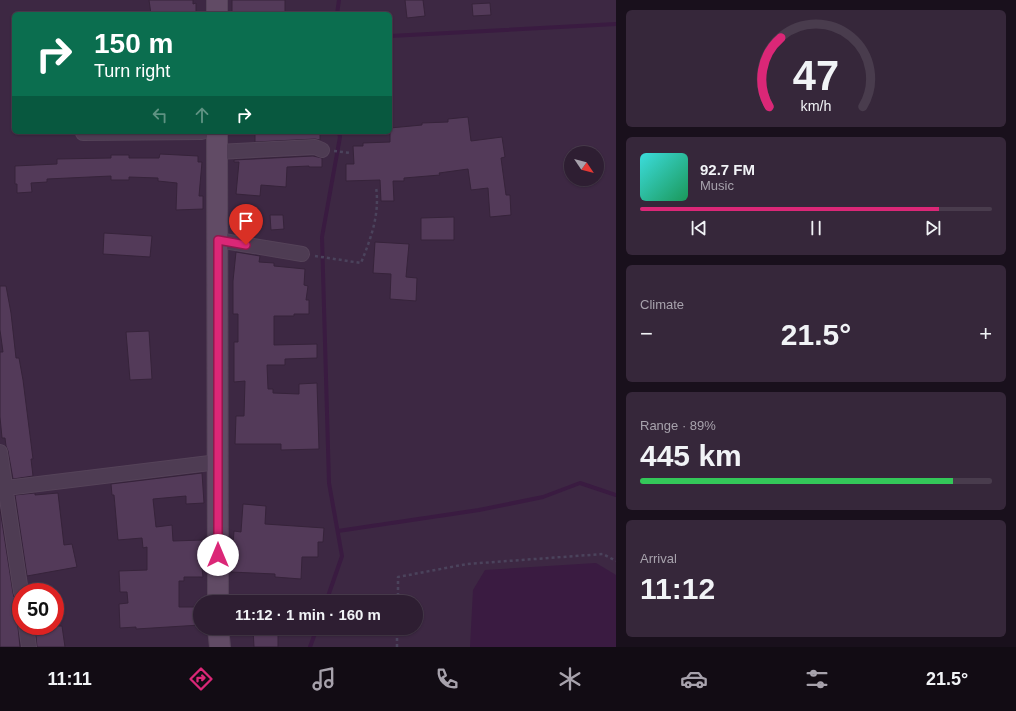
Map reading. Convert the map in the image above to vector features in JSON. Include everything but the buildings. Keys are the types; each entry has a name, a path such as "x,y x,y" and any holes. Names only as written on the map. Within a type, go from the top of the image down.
{"main road":[{"path":"217,0 217,12"},
{"path":"218,134 218,595"},
{"path":"219,635 220,647"}],"street":[{"path":"217,152 315,147 322,150"},
{"path":"218,240 302,254"},
{"path":"0,452 20,583"},
{"path":"6,488 218,462"},
{"path":"27,635 29,647"}],"path":[{"path":"302,254 361,263 374,229 378,199 376,187"},
{"path":"398,595 398,577 467,564 603,554 616,561"},
{"path":"397,647 398,635"}],"shaded area":[{"path":"596,563 616,575 616,647 470,647 473,590 485,570"}],"waterway":[{"path":"337,12 339,0"},
{"path":"392,36 616,24"},
{"path":"328,595 342,556 329,483 322,237 339,134"},
{"path":"338,531 479,510 543,497 580,483 616,495"},
{"path":"310,647 314,635"}],"route":[{"path":"218,555 218,240 246,245"}]}
